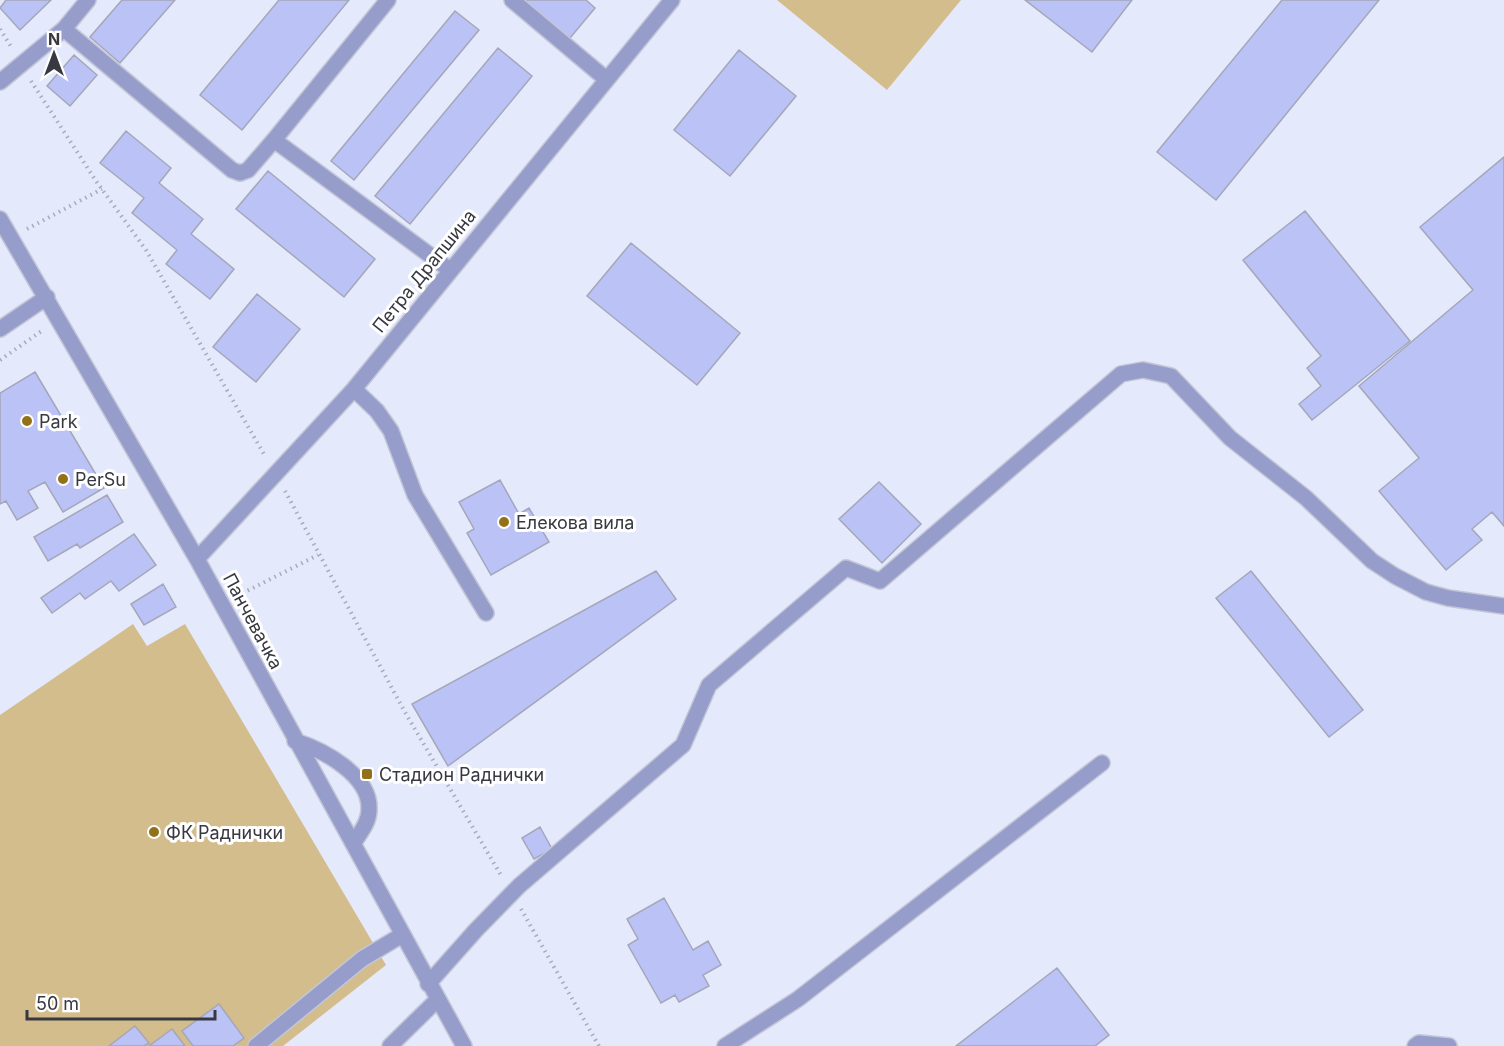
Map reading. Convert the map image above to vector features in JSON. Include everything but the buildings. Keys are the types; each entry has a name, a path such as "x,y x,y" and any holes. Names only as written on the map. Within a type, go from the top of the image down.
{"street":[{"path":"0,82 64,29 88,0"},
{"path":"64,29 232,170 240,173 248,170 274,140 388,0"},
{"path":"512,0 606,80"},
{"name":"Петра Драпшина","path":"197,559 354,389 672,0"},
{"path":"274,140 450,270"},
{"name":"Панчевачка","path":"0,219 197,559 464,1046"},
{"path":"0,329 47,297"},
{"path":"428,984 511,893 683,745 709,685 846,568 880,580 1121,374 1132,371 1157,371 1171,376 1230,438 1306,498 1372,561 1395,576 1426,592 1448,598 1504,606"},
{"path":"354,389 377,411 391,431 415,495 486,613"},
{"path":"295,741 316,748 338,760 348,769 369,802 370,812 367,822 352,844"},
{"path":"726,1046 798,999 1102,763"},
{"path":"256,1046 362,959 402,935"},
{"path":"390,1046 437,1000"},
{"path":"1415,1046 1419,1043 1449,1046"}],"path":[{"path":"11,238 102,189"},
{"path":"0,360 43,330"},
{"path":"222,604 318,555"},
{"path":"511,893 599,1046"}],"shaded area":[{"path":"777,0 961,0 887,90"},
{"name":"ФК Раднички","path":"133,624 147,646 185,624 386,965 283,1046 0,1046 0,715"}],"place":[{"name":"Park","path":"27,421"},
{"name":"PerSu","path":"63,479"},
{"name":"Елекова вила","path":"504,522"},
{"name":"Стадион Раднички","path":"367,774"},
{"name":"ФК Раднички","path":"154,832"}]}
